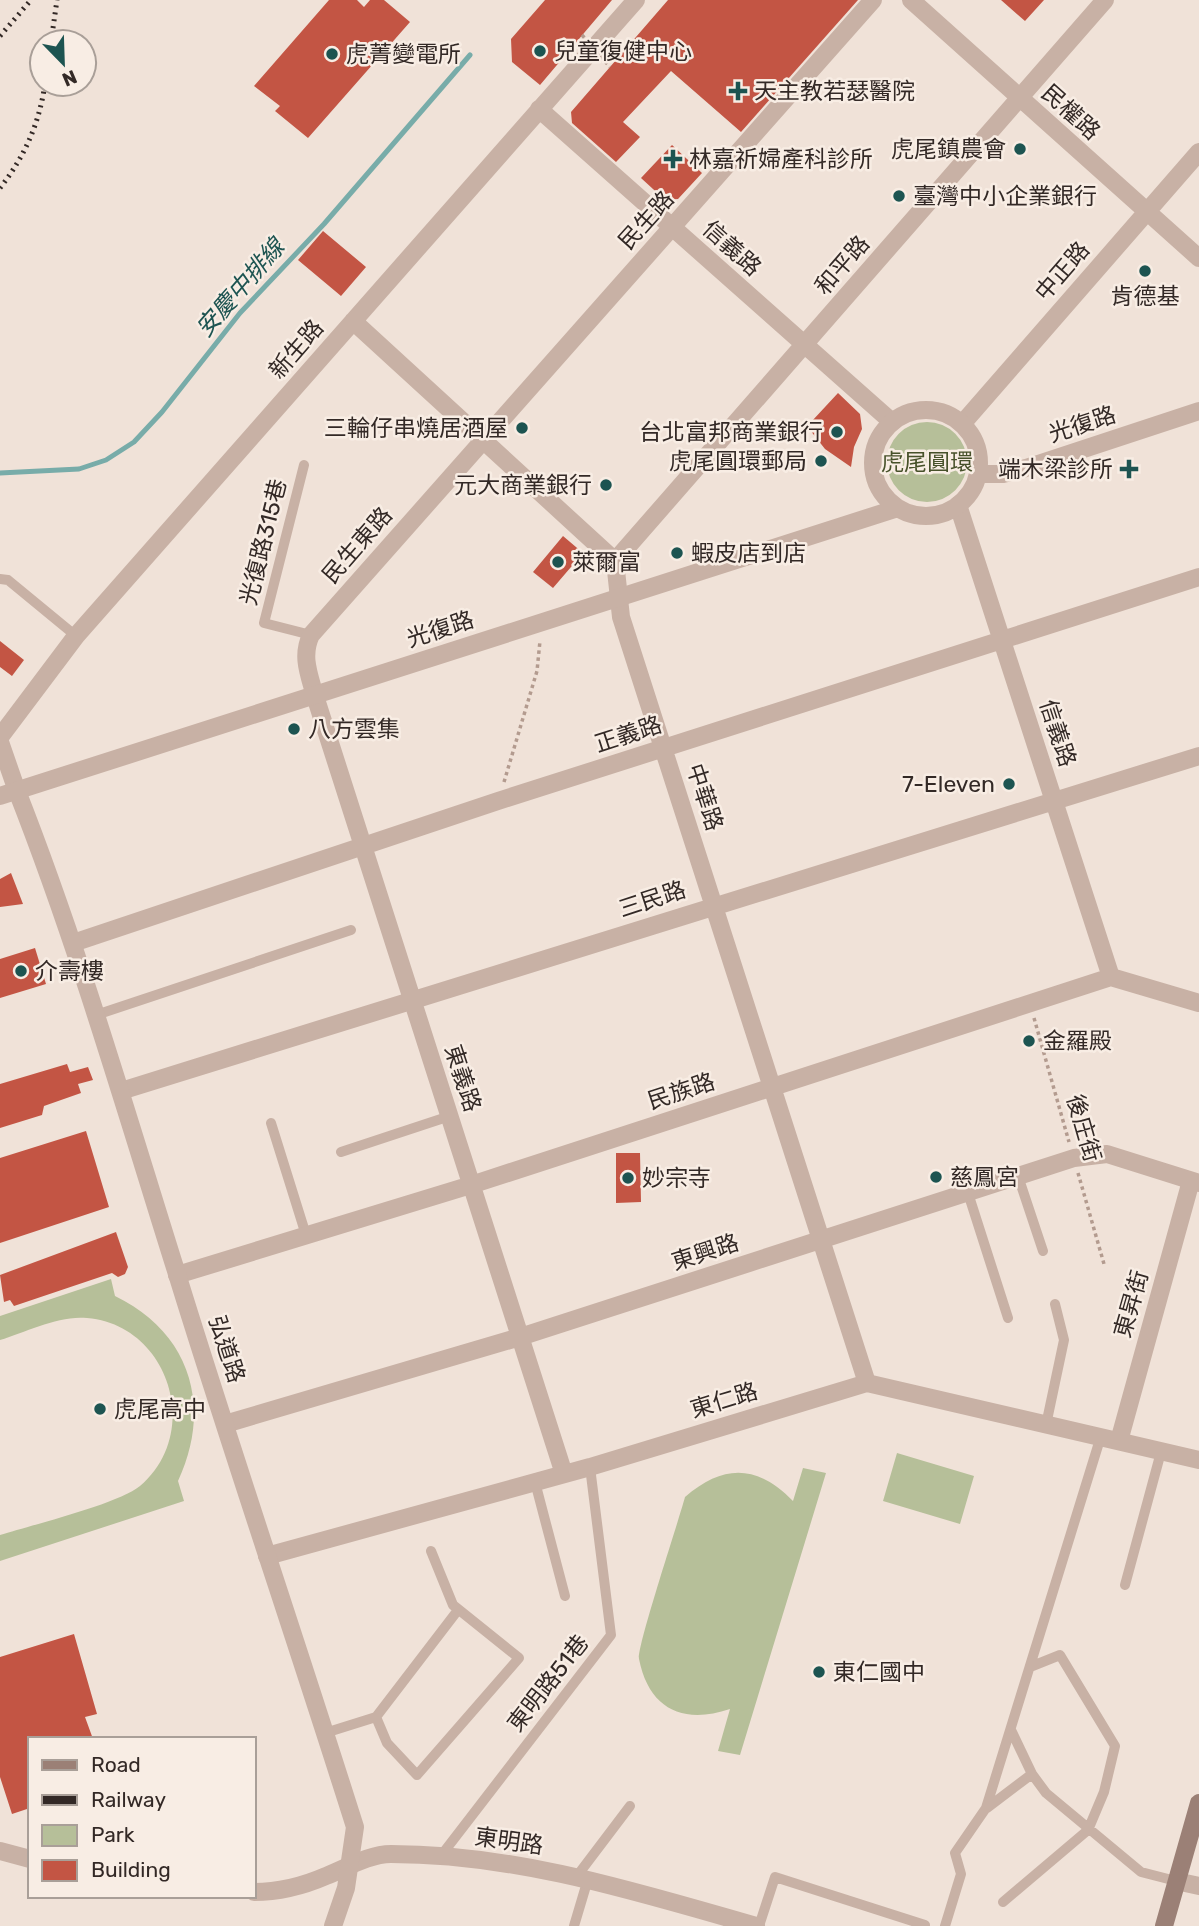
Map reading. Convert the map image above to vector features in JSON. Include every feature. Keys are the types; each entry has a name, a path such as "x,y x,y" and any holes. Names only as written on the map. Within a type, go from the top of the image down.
{"main road":[{"path":"1164,1926 1199,1803"}],"street":[{"name":"新生路","path":"0,737 17,710 76,636 636,0"},
{"name":"民生路","path":"483,439 873,0"},
{"name":"民權路","path":"911,0 1199,258"},
{"name":"和平路","path":"615,561 1105,0"},
{"name":"信義路","path":"540,109 892,422"},
{"name":"中正路","path":"962,424 1199,152"},
{"path":"353,321 615,561"},
{"path":"895,509 880,491 873,474 873,455 878,438 892,422 903,414 920,409 937,410 962,424 975,441 979,457 978,474 972,489 958,505"},
{"name":"光復路","path":"978,474 1003,474 1026,468 1199,411"},
{"name":"民生東路","path":"311,635 483,439"},
{"name":"信義路","path":"958,505 1111,976"},
{"name":"光復路","path":"8,793 895,509 919,516 933,515 958,505"},
{"name":"中華路","path":"615,561 621,617 866,1383"},
{"name":"正義路","path":"73,943 498,801 1199,577"},
{"path":"311,635 304,656 315,696"},
{"name":"東義路","path":"315,696 564,1474"},
{"path":"0,742 8,793"},
{"name":"三民路","path":"121,1091 1199,756"},
{"name":"弘道路","path":"8,793 73,943 355,1827 350,1866 333,1926"},
{"path":"1111,976 1199,1003"},
{"name":"民族路","path":"177,1275 471,1185 1111,976"},
{"name":"東興路","path":"225,1424 520,1337 1074,1158 1107,1154 1195,1182"},
{"name":"東昇街","path":"1110,1438 1195,1182"},
{"name":"東仁路","path":"267,1556 590,1467 866,1383 1199,1460"},
{"path":"0,1851 28,1858"},
{"name":"東明路","path":"256,1892 302,1885 388,1854 440,1857 509,1863 582,1878 758,1926"},
{"path":"1176,1881 1199,1886"}],"lane":[{"name":"光復路315巷","path":"304,465 264,623 311,635"},
{"path":"0,579 8,580 76,636"},
{"path":"96,1015 351,930"},
{"path":"341,1152 450,1116"},
{"path":"271,1123 306,1235"},
{"path":"1018,1176 1043,1251"},
{"path":"968,1193 1008,1318"},
{"path":"1046,1424 1064,1340 1055,1304"},
{"path":"945,1926 961,1874 955,1853 986,1808 1030,1667 1110,1438"},
{"path":"1125,1585 1161,1452"},
{"name":"東明路51巷","path":"440,1857 611,1635 590,1467"},
{"path":"535,1482 565,1596"},
{"path":"376,1717 387,1743 417,1775 519,1658 453,1605 431,1551"},
{"path":"325,1733 376,1717 458,1609"},
{"path":"1003,1902 1088,1829 1104,1792 1115,1746 1060,1655 1030,1667"},
{"path":"1011,1730 1032,1774 1046,1793 1141,1872 1176,1881"},
{"path":"986,1808 1032,1774"},
{"path":"574,1926 582,1878 630,1806"},
{"path":"758,1926 775,1877 925,1925"}],"path":[{"path":"582,35 610,67"},
{"path":"498,801 537,671 541,621"},
{"name":"後庄街","path":"1030,1002 1104,1264"}],"green space":[{"name":"虎尾圓環","path":"927,422 942,425 955,434 964,447 967,462 964,477 955,490 942,499 927,502 912,499 899,490 890,477 887,462 890,447 899,434 912,425"},
{"path":"111,1279 115,1296 141,1311 161,1330 177,1351 188,1374 193,1399 193,1426 188,1453 178,1481 184,1501 0,1561 0,1535 94,1507 140,1486 159,1464 170,1438 173,1411 168,1384 156,1360 139,1340 115,1325 87,1318 65,1319 0,1340 0,1316"},
{"path":"897,1453 974,1476 960,1524 883,1501"},
{"path":"803,1468 826,1473 740,1755 718,1751 730,1709 697,1715 671,1709 651,1690 644,1676 639,1659 640,1649 659,1582 685,1497 713,1478 740,1473 767,1480 793,1501"}],"building":[{"name":"虎菁變電所","path":"329,0 357,0 364,7 370,0 384,0 410,22 308,138 275,111 280,106 254,86"},
{"name":"兒童復健中心","path":"545,0 612,0 540,85 512,62 511,39"},
{"name":"天主教若瑟醫院","path":"668,0 858,0 741,132 671,71 623,122 640,137 616,162 572,123 571,112"},
{"path":"1001,0 1044,0 1025,21"},
{"name":"林嘉祈婦產科診所","path":"672,145 702,173 678,199 665,200 641,178"},
{"path":"323,231 366,267 341,296 298,260"},
{"path":"838,393 860,414 862,429 854,447 851,467 825,449 810,430 814,425 812,421"},
{"name":"萊爾富","path":"563,536 583,553 553,588 533,572"},
{"path":"0,641 24,660 12,676 0,667"},
{"path":"11,873 23,904 0,907 0,879"},
{"name":"介壽樓","path":"35,948 46,984 0,998 0,959"},
{"path":"67,1064 70,1072 88,1067 93,1080 78,1084 81,1093 44,1106 42,1115 0,1128 0,1084"},
{"path":"86,1131 109,1207 0,1243 0,1158"},
{"name":"妙宗寺","path":"616,1153 640,1153 641,1202 616,1203"},
{"path":"116,1232 128,1267 125,1274 118,1277 112,1273 14,1306 10,1300 4,1302 0,1275"},
{"path":"74,1634 97,1714 85,1717 92,1737 28,1737 28,1809 12,1814 0,1777 0,1657"}],"waterway":[{"name":"安慶中排線","path":"0,473 79,469 106,460 134,442 162,412 240,313 324,224 470,55"}],"railway":[{"path":"0,36 31,0"},
{"path":"53,28 57,0"},
{"path":"0,188 30,139 42,98"}],"place":[{"name":"兒童復健中心","path":"540,51"},
{"name":"虎菁變電所","path":"332,54"},
{"name":"天主教若瑟醫院","path":"738,91"},
{"name":"虎尾鎮農會","path":"1020,149"},
{"name":"林嘉祈婦產科診所","path":"673,159"},
{"name":"臺灣中小企業銀行","path":"899,196"},
{"name":"肯德基","path":"1145,271"},
{"name":"三輪仔串燒居酒屋","path":"522,428"},
{"name":"台北富邦商業銀行","path":"837,432"},
{"name":"虎尾圓環郵局","path":"821,461"},
{"name":"端木梁診所","path":"1129,469"},
{"name":"元大商業銀行","path":"606,485"},
{"name":"蝦皮店到店","path":"677,553"},
{"name":"萊爾富","path":"558,562"},
{"name":"八方雲集","path":"294,729"},
{"name":"7-Eleven","path":"1009,784"},
{"name":"介壽樓","path":"21,971"},
{"name":"金羅殿","path":"1029,1041"},
{"name":"慈鳳宮","path":"936,1177"},
{"name":"妙宗寺","path":"628,1178"},
{"name":"虎尾高中","path":"100,1409"},
{"name":"東仁國中","path":"819,1672"}]}
